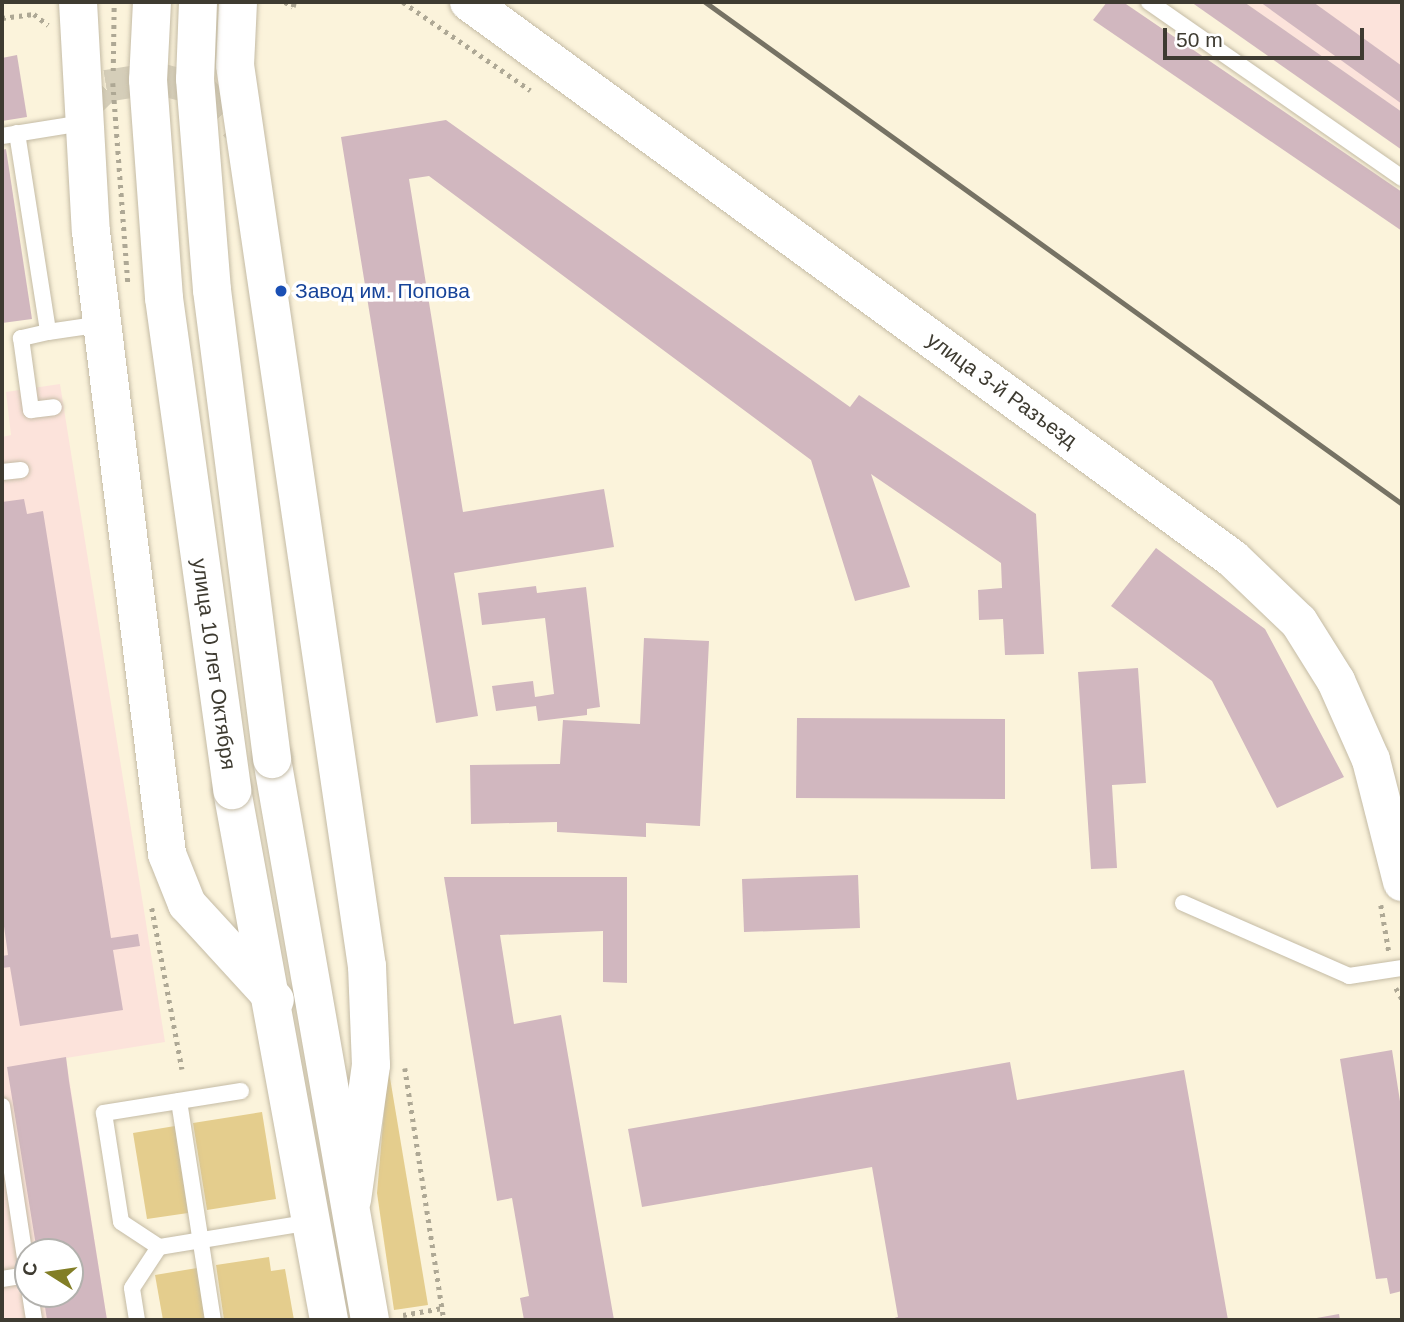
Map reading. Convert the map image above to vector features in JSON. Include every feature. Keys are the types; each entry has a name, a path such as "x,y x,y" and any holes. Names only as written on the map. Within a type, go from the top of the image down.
{"main road":[{"path":"78,2 82,123 102,324 167,854 187,904 275,1000"},
{"name":"улица 10 лет Октября","path":"152,2 148,80 164,298 232,790 275,1000 329,1320"},
{"path":"198,2 195,79 212,290 272,759 326,1042 352,1202 386,1318"},
{"path":"238,2 235,65 372,1018 352,1202"},
{"name":"улица 3-й Разъезд","path":"469,2 1233,559 1289,613 1336,681 1371,760 1402,882"},
{"path":"326,1042 362,1040 372,1018"}],"lane":[{"path":"1149,2 1402,178"},
{"path":"48,332 9,134 82,123"},
{"path":"54,407 31,410 21,338 102,324"},
{"path":"2,472 21,470"},
{"path":"1184,903 1349,976 1402,968"},
{"path":"241,1091 104,1113 121,1222 159,1247 312,1222"},
{"path":"178,1101 213,1320"},
{"path":"2,1106 22,1238"},
{"path":"137,1320 132,1288 159,1247"}],"path":[{"path":"285,4 294,2"},
{"path":"386,1318 442,1308"}],"shaded area":[{"path":"1244,2 1402,2 1402,112"},
{"path":"60,384 165,1042 66,1058 107,1320 2,1320 2,437 11,435 6,392"},
{"path":"388,1066 428,1305 394,1310 377,1193"},
{"path":"262,1112 276,1199 207,1210 193,1123"},
{"path":"175,1126 188,1213 147,1219 133,1133"},
{"path":"269,1257 271,1271 285,1269 294,1320 224,1320 216,1265"},
{"path":"197,1268 206,1320 163,1320 155,1275"}],"building":[{"path":"1107,2 1123,2 1402,192 1402,231 1093,20"},
{"path":"1191,2 1244,2 1402,112 1402,150"},
{"path":"1260,2 1313,2 1402,66 1402,104"},
{"path":"17,55 27,117 2,121 2,58"},
{"path":"446,120 850,407 859,395 1036,514 1044,654 1005,655 1003,619 979,620 978,590 1002,588 1001,563 871,474 910,587 855,601 811,460 429,176 409,179 463,512 604,489 614,547 454,573 478,716 436,723 341,137"},
{"path":"6,149 32,319 2,323 2,150"},
{"path":"24,499 27,514 43,511 111,938 138,934 140,946 113,950 123,1010 20,1026 10,967 2,968 2,956 8,955 2,912 2,502"},
{"path":"1156,548 1265,629 1344,777 1277,808 1212,681 1111,606"},
{"path":"536,586 537,593 586,587 600,707 587,709 587,715 538,721 536,706 496,711 492,686 533,681 535,697 554,694 545,618 482,625 478,593"},
{"path":"644,638 709,641 700,826 646,823 646,837 557,832 557,822 471,824 470,765 560,764 563,720 640,724"},
{"path":"1138,668 1146,783 1112,785 1117,868 1091,869 1078,672"},
{"path":"797,718 1005,719 1005,799 796,798"},
{"path":"858,875 860,928 744,932 742,879"},
{"path":"444,877 627,877 627,983 603,982 603,931 500,935 514,1024 561,1015 614,1320 524,1320 520,1298 529,1296 512,1198 497,1201"},
{"path":"1392,1050 1402,1114 1402,1291 1390,1294 1387,1278 1376,1279 1340,1059"},
{"path":"66,1057 107,1320 47,1320 45,1308 84,1308 84,1238 35,1238 7,1067"},
{"path":"1010,1062 1017,1100 1184,1070 1228,1320 887,1320 898,1317 872,1167 642,1207 628,1129"},
{"path":"1339,1314 1340,1320 1311,1320 1311,1319"}],"tunnel":[{"path":"81,110 106,86 155,78 201,90 244,134"}],"railway":[{"path":"705,2 1402,504"}],"place":[{"name":"Завод им. Попова","path":"281,291"}]}
